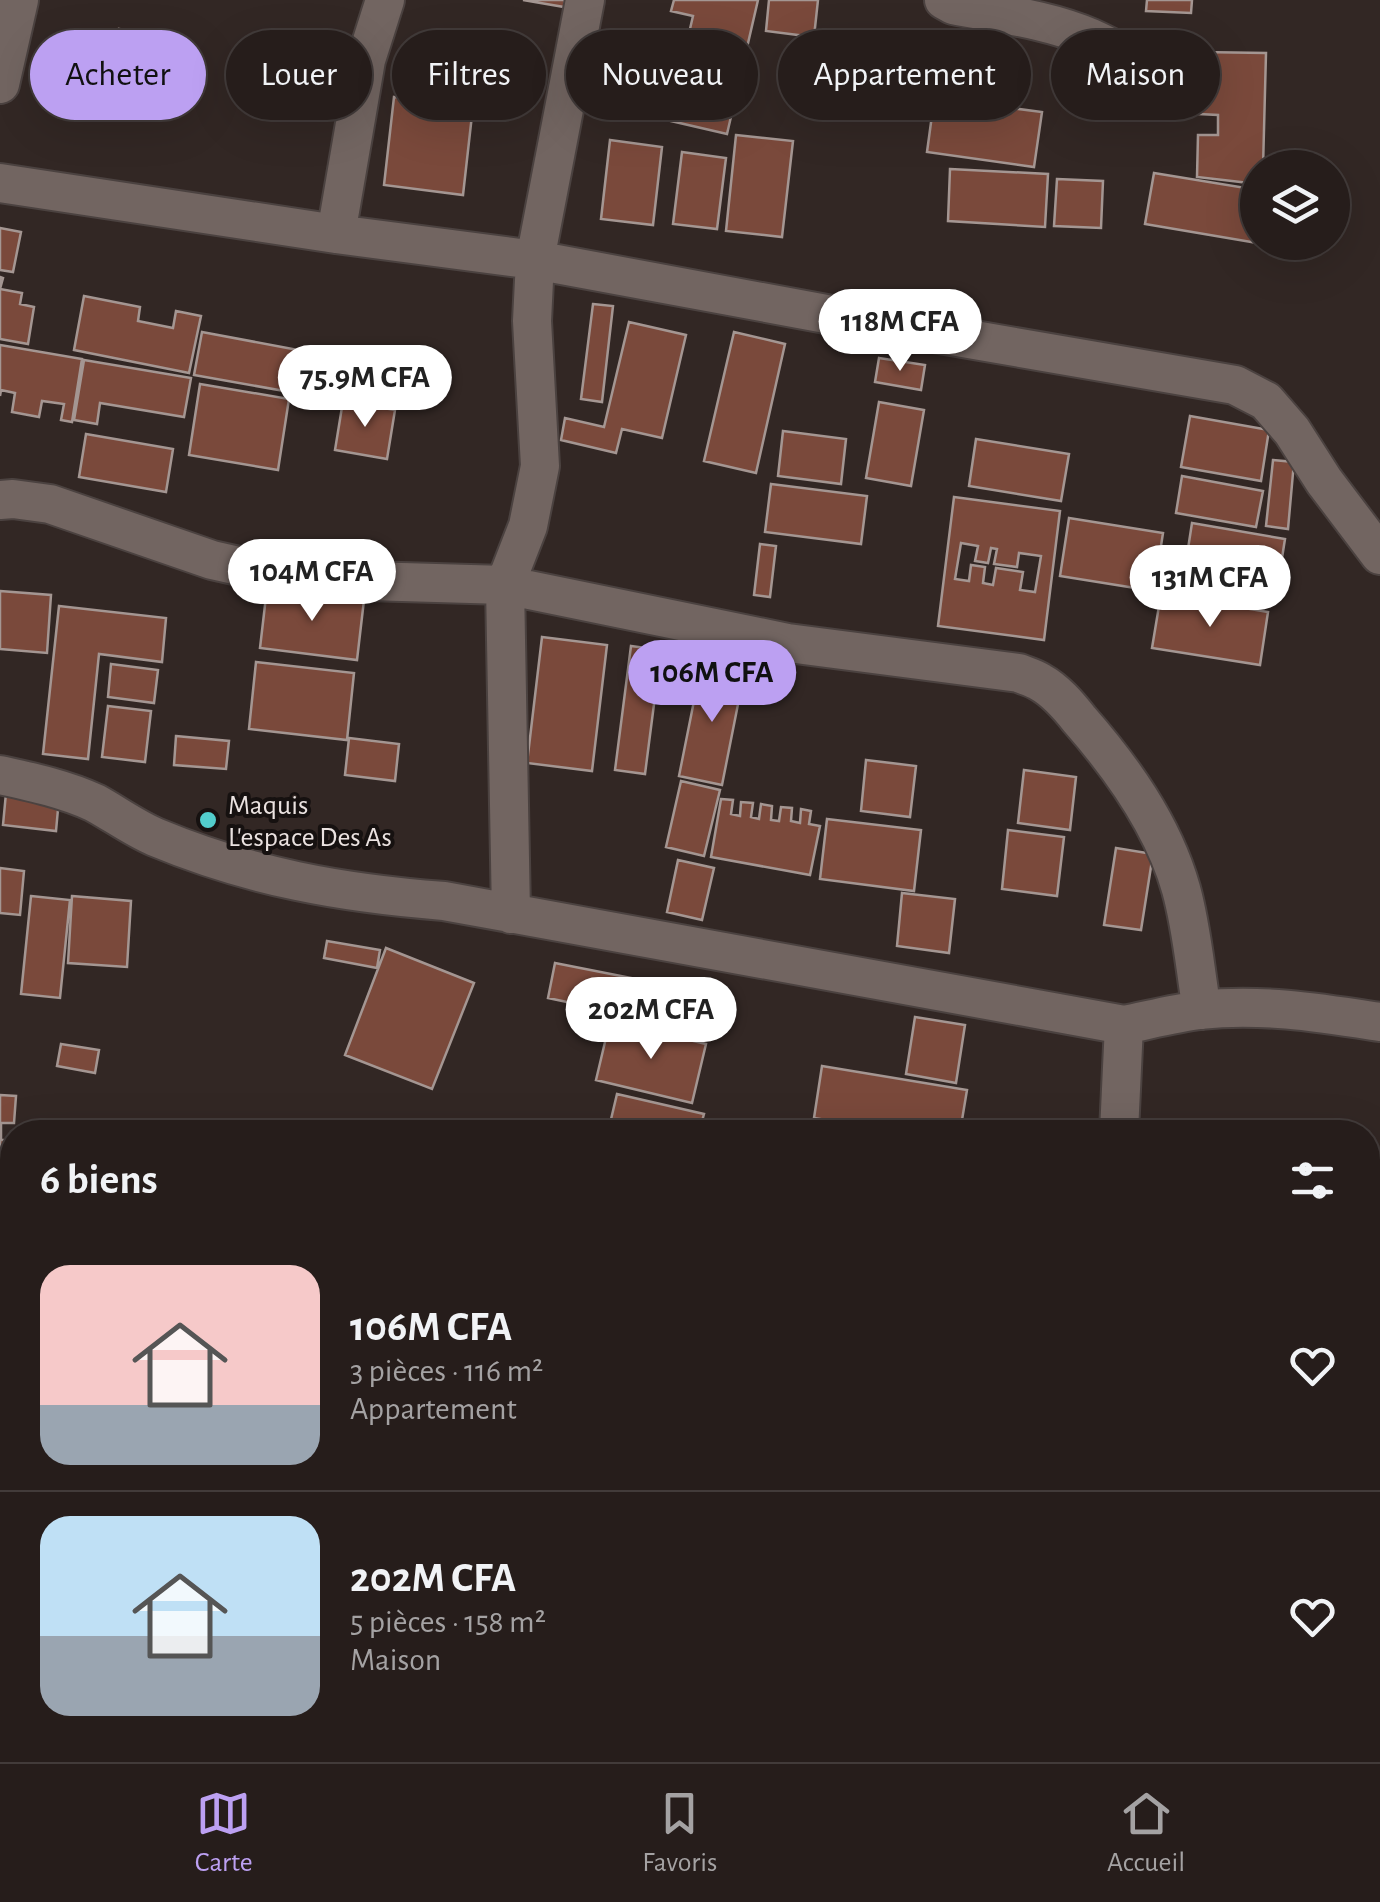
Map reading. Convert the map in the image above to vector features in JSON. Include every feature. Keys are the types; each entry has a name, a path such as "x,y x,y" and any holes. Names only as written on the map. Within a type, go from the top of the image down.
{"street":[{"path":"0,84 19,0"},
{"path":"336,234 366,60 385,0"},
{"path":"511,914 505,585 528,526 540,466 532,321 535,260 586,0"},
{"path":"944,0 953,6 1038,20 1068,30"},
{"path":"0,183 535,260 1235,384 1266,402 1292,431 1324,481 1380,554"},
{"path":"0,500 50,504 212,560 270,573 333,580 505,585 788,643 1019,673 1040,682 1062,699 1128,781 1154,824 1181,889 1202,1010"},
{"path":"0,775 44,784 93,802 151,836 228,864 309,885 372,896 444,901 1124,1025 1202,1010 1303,1011 1380,1022"},
{"path":"1120,1120 1124,1025"}],"building":[{"path":"523,0 565,0 564,7"},
{"path":"674,0 758,0 751,30 690,30 693,16 671,11"},
{"path":"769,0 818,0 815,30 766,31"},
{"path":"1147,0 1192,0 1191,13 1146,11"},
{"path":"1220,52 1266,53 1263,150 1240,150 1240,182 1197,177 1198,135 1218,135"},
{"path":"1031,111 1042,112 1034,167 927,152 931,120 1031,120"},
{"path":"392,115 392,120 471,120 463,195 384,185"},
{"path":"671,120 730,120 727,134"},
{"path":"736,135 793,141 782,237 726,231"},
{"path":"610,140 662,147 653,225 601,219"},
{"path":"682,152 726,158 717,229 673,224"},
{"path":"950,169 1048,174 1045,227 948,221"},
{"path":"1154,173 1240,187 1240,240 1145,224"},
{"path":"1057,179 1103,181 1101,228 1054,226"},
{"path":"0,228 21,232 13,272 0,270"},
{"path":"0,289 22,293 20,304 34,307 28,344 0,339"},
{"path":"84,296 140,307 138,321 173,328 176,311 201,316 189,373 74,350"},
{"path":"593,304 613,306 602,402 581,399"},
{"path":"629,322 686,335 662,438 622,429 616,453 561,440 565,418 604,427"},
{"path":"202,332 298,350 290,392 194,375"},
{"path":"734,332 785,344 756,473 704,461"},
{"path":"0,345 82,359 72,422 61,420 64,404 42,401 39,417 12,412 15,393 1,390 0,396"},
{"path":"879,358 925,365 921,390 875,382"},
{"path":"84,360 191,378 184,417 100,403 97,424 74,420"},
{"path":"200,384 289,399 278,470 189,455"},
{"path":"343,401 395,410 387,459 335,450"},
{"path":"879,402 924,410 911,486 866,478"},
{"path":"1190,416 1269,430 1261,481 1181,467"},
{"path":"783,431 846,439 841,484 778,476"},
{"path":"86,434 173,449 166,492 79,477"},
{"path":"976,439 1069,454 1061,501 969,486"},
{"path":"1273,460 1294,462 1288,529 1266,526"},
{"path":"1182,476 1263,491 1256,527 1176,513"},
{"path":"771,484 867,496 861,544 765,532"},
{"path":"954,497 1060,511 1044,640 938,626","holes":["961,543 978,546 975,561 988,563 991,548 997,549 994,564 1017,567 1019,553 1041,556 1035,592 1020,590 1023,572 996,568 993,585 983,583 985,567 971,565 969,581 955,579"]},
{"path":"1069,518 1163,533 1154,591 1060,576"},
{"path":"1192,523 1285,539 1276,596 1183,581"},
{"path":"760,544 776,546 770,597 754,595"},
{"path":"267,588 364,600 357,660 260,648"},
{"path":"0,591 51,595 47,653 0,649"},
{"path":"1161,594 1268,612 1260,665 1152,648"},
{"path":"59,606 166,618 162,662 99,654 88,759 43,754"},
{"path":"542,637 607,645 592,771 527,763"},
{"path":"631,646 661,650 645,774 615,770"},
{"path":"256,662 354,673 347,740 249,729"},
{"path":"111,664 158,670 154,703 108,697"},
{"path":"701,666 744,674 722,785 679,776"},
{"path":"108,706 151,711 145,762 102,757"},
{"path":"176,736 229,741 226,769 174,765"},
{"path":"349,738 399,744 395,781 345,775"},
{"path":"866,760 916,766 910,817 861,811"},
{"path":"1024,770 1076,777 1070,830 1018,823"},
{"path":"681,781 720,790 704,856 666,847"},
{"path":"6,793 59,798 56,831 3,825"},
{"path":"721,799 733,800 731,814 740,816 741,802 753,803 751,817 759,819 761,804 772,806 771,820 779,821 781,807 792,808 791,821 800,823 801,809 811,811 809,824 820,826 810,875 711,857"},
{"path":"827,819 921,830 914,891 820,879"},
{"path":"1008,830 1064,837 1057,896 1002,889"},
{"path":"1116,848 1153,854 1141,930 1104,925"},
{"path":"678,860 714,868 702,920 667,912"},
{"path":"0,868 24,871 20,915 0,913"},
{"path":"902,893 955,899 949,953 897,946"},
{"path":"31,896 70,900 60,998 21,994"},
{"path":"72,896 131,901 127,967 68,963"},
{"path":"327,941 380,950 377,968 324,958"},
{"path":"386,948 474,983 432,1089 345,1055"},
{"path":"555,963 631,978 624,1014 548,998"},
{"path":"684,980 707,984 702,1014 680,1010"},
{"path":"915,1017 965,1025 956,1083 906,1074"},
{"path":"610,1021 706,1044 692,1103 596,1080"},
{"path":"61,1044 99,1050 95,1073 57,1066"},
{"path":"822,1066 967,1090 962,1120 814,1118"},
{"path":"617,1094 704,1114 702,1120 611,1120"},
{"path":"0,1095 16,1096 14,1120 0,1120"}],"place":[{"name":"Maquis L'espace Des As","path":"208,820"}]}
